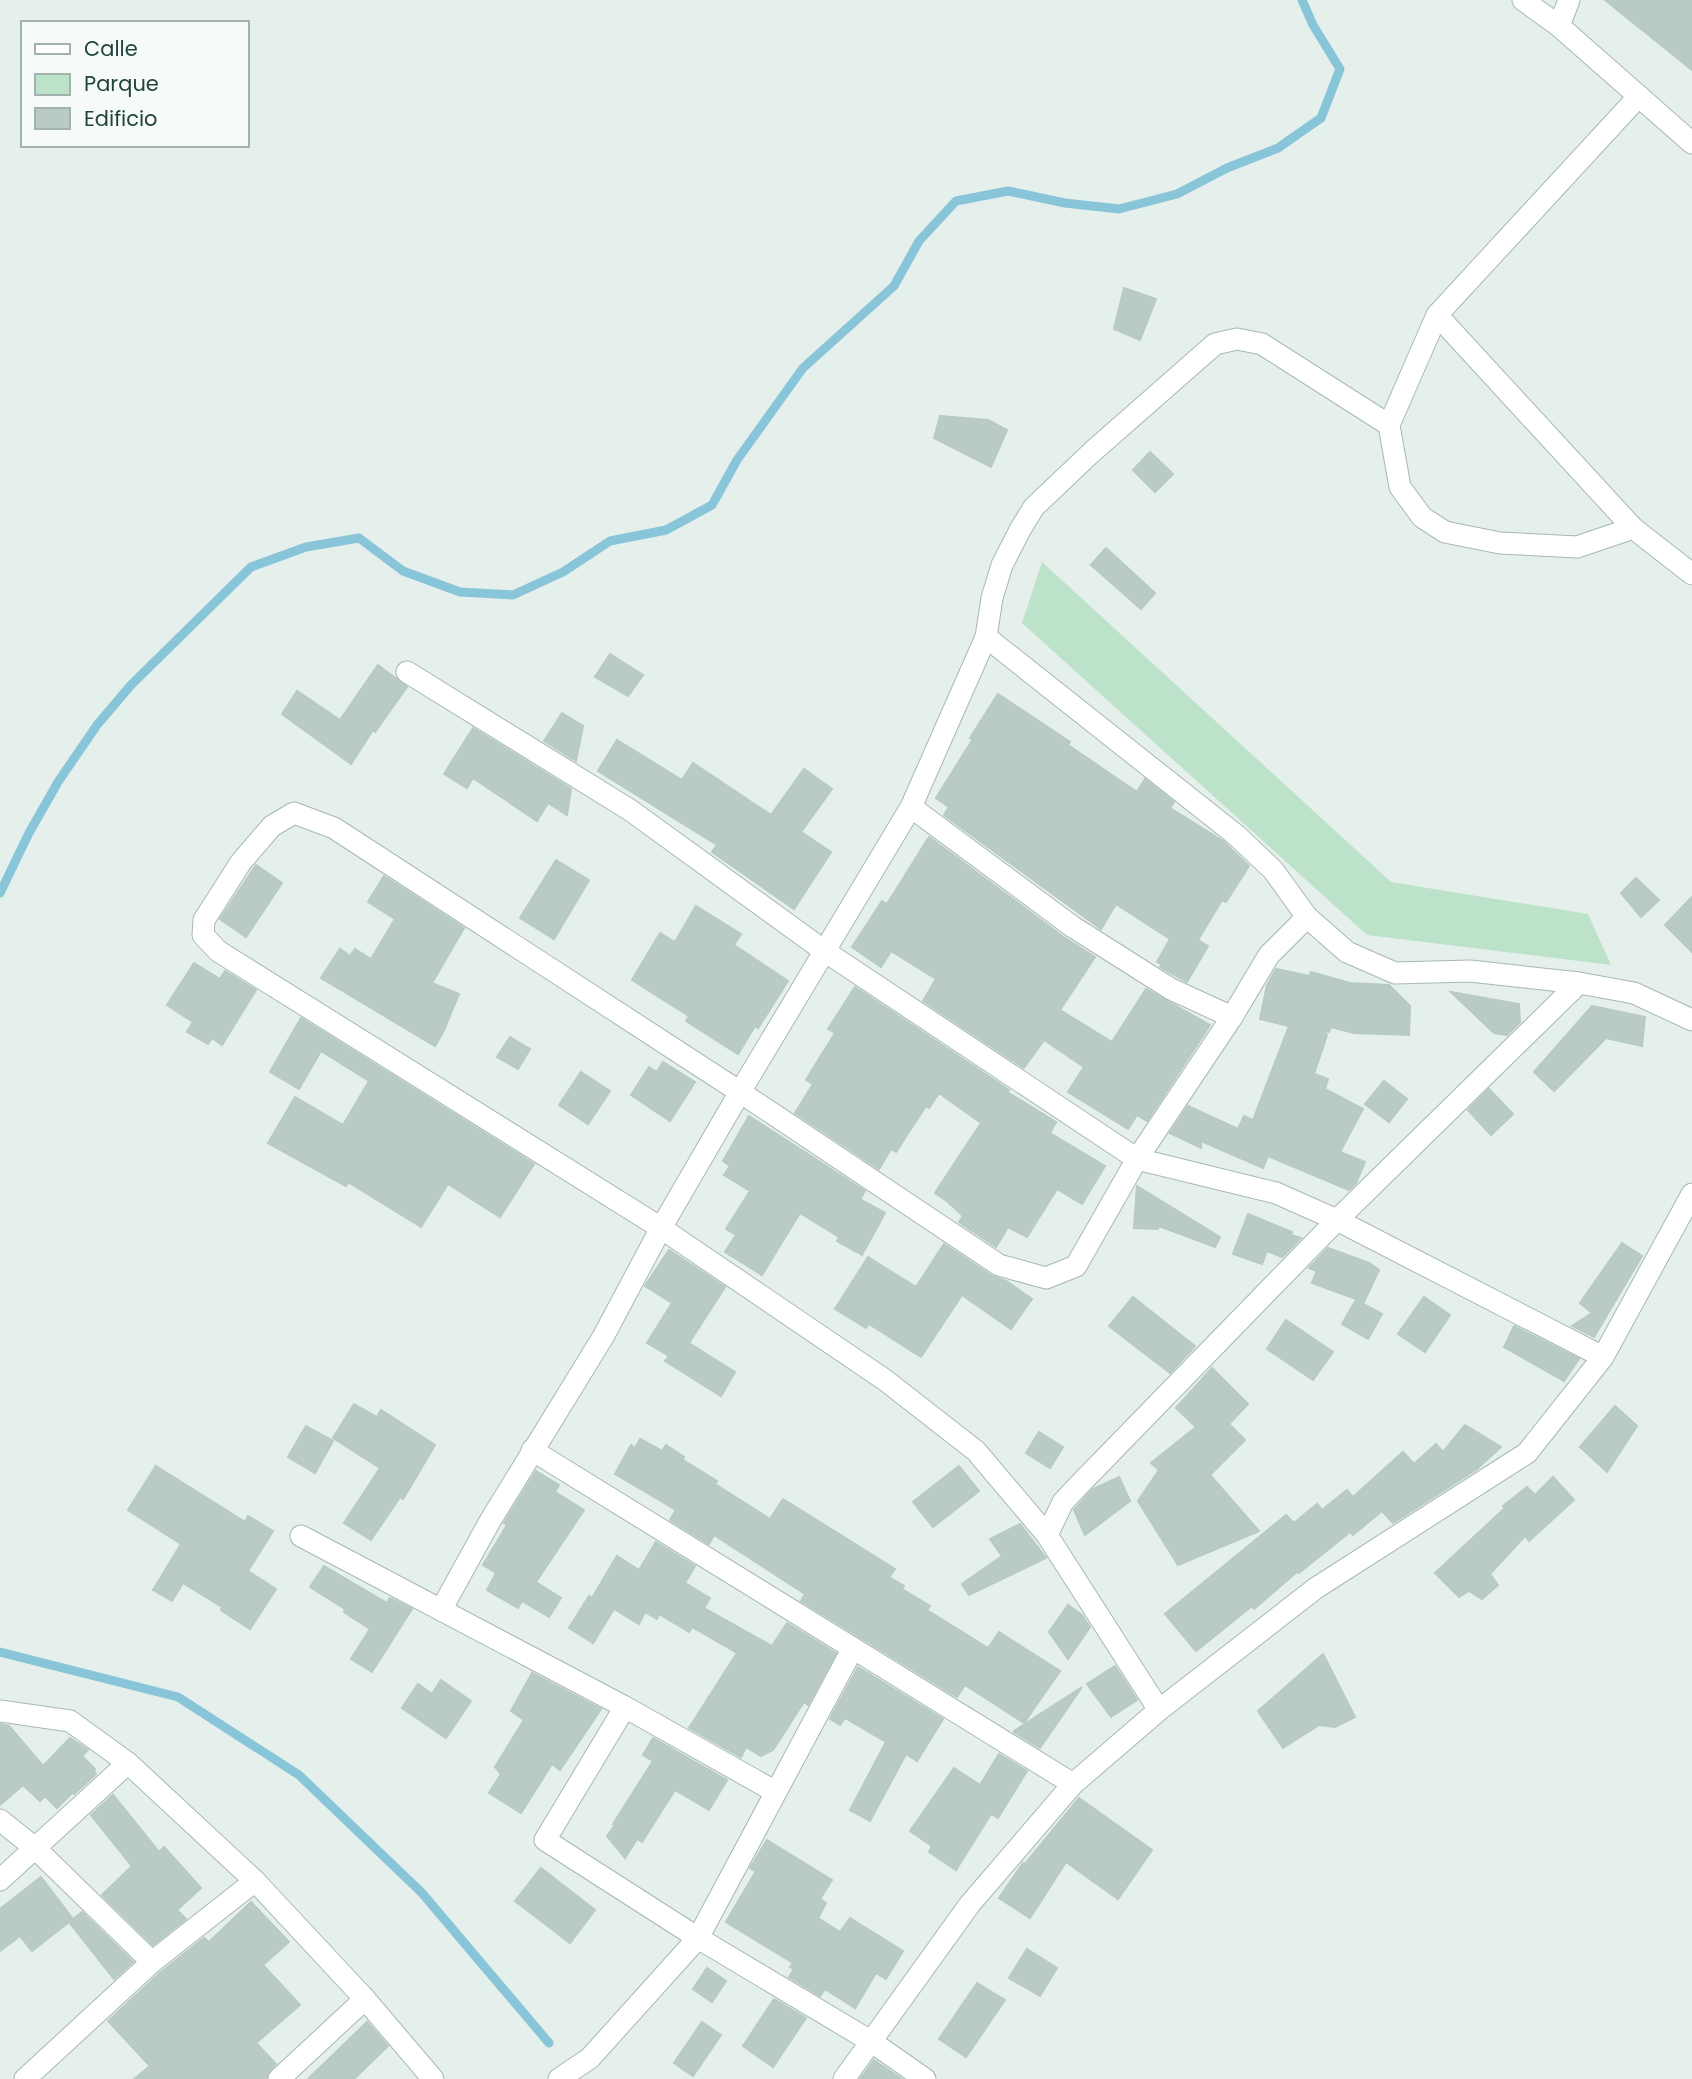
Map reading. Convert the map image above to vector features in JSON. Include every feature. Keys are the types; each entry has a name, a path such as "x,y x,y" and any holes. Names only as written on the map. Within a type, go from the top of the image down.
{"street":[{"path":"1523,0 1559,26 1692,143"},
{"path":"1559,26 1569,0"},
{"path":"1633,528 1577,547 1500,543 1445,532 1422,517 1401,487 1389,425 1437,314 1639,96"},
{"path":"1437,314 1633,528 1692,574"},
{"path":"441,1610 532,1450 603,1337 661,1228 740,1092 911,807 986,637 992,598 1002,565 1034,507 1215,344 1237,339 1262,344 1389,425"},
{"path":"986,637 1236,835 1273,870 1307,917 1347,952 1395,973 1470,971 1579,983 1634,993 1692,1020"},
{"path":"407,672 630,810 824,950 1137,1159 1276,1193 1337,1220 1604,1357"},
{"path":"911,807 1073,928 1171,989 1232,1017"},
{"path":"1159,1710 1047,1535 976,1451 885,1380 661,1228 218,951 203,935 204,920 242,862 272,827 294,813 334,828 740,1092 999,1265 1046,1278 1076,1266 1137,1159 1232,1017 1269,955 1307,917"},
{"path":"1047,1535 1063,1502 1079,1485 1337,1220 1579,983"},
{"path":"844,2079 970,1904 1073,1784 1159,1710 1316,1588 1527,1453 1604,1357 1692,1194"},
{"path":"532,1450 1073,1784"},
{"path":"301,1536 625,1707 774,1791"},
{"path":"559,2079 590,2058 698,1938 774,1791 853,1648"},
{"path":"625,1707 545,1840 698,1938 872,2042 925,2079"},
{"path":"0,1711 70,1721 128,1763 255,1881 365,1999 433,2079"},
{"path":"0,1880 128,1763"},
{"path":"0,1820 35,1848 152,1962"},
{"path":"24,2079 152,1962 255,1881"},
{"path":"279,2079 365,1999"}],"green space":[{"path":"1042,562 1391,882 1588,914 1611,965 1367,935 1022,623"}],"building":[{"path":"1605,0 1692,0 1692,70"},
{"path":"1124,288 1156,299 1140,340 1114,329"},
{"path":"940,416 988,420 1007,430 991,467 934,438"},
{"path":"1150,452 1173,474 1155,492 1133,470"},
{"path":"1106,548 1155,593 1141,609 1091,565"},
{"path":"610,654 643,675 628,696 595,677"},
{"path":"378,665 407,687 375,732 373,730 351,764 282,714 297,691 340,720"},
{"path":"998,694 1070,742 1068,745 1137,792 1145,779 1174,802 1170,808 1223,841 1249,866 1226,902 1222,900 1198,940 1208,946 1187,982 1160,967 1162,964 1157,962 1170,939 1116,904 1101,929 944,815 949,807 936,798"},
{"path":"562,713 583,726 576,761 544,741"},
{"path":"473,728 571,789 567,815 548,803 537,821 473,778 467,788 444,774"},
{"path":"617,740 682,780 693,763 771,815 804,769 832,789 801,832 831,852 794,909 712,852 717,845 598,771"},
{"path":"929,837 1065,938 1095,957 1060,1010 1112,1042 1146,989 1210,1025 1147,1121 1137,1115 1128,1129 1068,1092 1084,1067 1044,1040 1024,1068 923,1001 936,979 891,951 881,967 852,947 882,901 887,904"},
{"path":"556,860 589,880 554,939 520,918"},
{"path":"256,865 282,883 246,937 220,919"},
{"path":"384,876 464,928 432,983 459,994 435,1046 321,978 340,949 350,956 355,949 371,959 395,919 368,902"},
{"path":"1636,878 1659,900 1641,917 1621,893"},
{"path":"1692,897 1692,952 1665,925"},
{"path":"696,906 741,934 734,945 788,981 738,1054 686,1021 689,1016 632,980 660,933 675,942"},
{"path":"194,963 220,979 225,971 256,990 222,1045 212,1038 208,1044 187,1032 193,1022 167,1005"},
{"path":"1276,969 1310,976 1311,972 1350,983 1389,985 1410,1006 1409,1035 1354,1033 1331,1027 1329,1032 1322,1031 1327,1035 1314,1074 1328,1079 1325,1089 1363,1109 1340,1152 1365,1162 1356,1183 1349,1190 1268,1156 1263,1168 1201,1141 1201,1148 1170,1133 1188,1106 1238,1129 1244,1116 1253,1120 1289,1026 1260,1019 1267,985"},
{"path":"855,987 1009,1090 1007,1092 1056,1122 1050,1133 1105,1166 1082,1204 1057,1189 1027,1237 1008,1227 996,1247 959,1222 963,1216 935,1193 981,1123 939,1093 929,1108 926,1106 896,1152 891,1149 879,1169 795,1113 813,1084 806,1080 835,1033 828,1029"},
{"path":"1451,992 1519,1004 1520,1022 1507,1035 1494,1033"},
{"path":"1592,1006 1645,1017 1642,1046 1606,1038 1554,1091 1534,1072"},
{"path":"301,1018 534,1164 500,1217 448,1184 421,1227 348,1182 346,1186 268,1143 295,1097 343,1125 369,1081 321,1051 299,1089 270,1072"},
{"path":"510,1037 530,1049 518,1069 497,1057"},
{"path":"663,1062 695,1082 670,1121 631,1095 649,1067 657,1072"},
{"path":"581,1072 610,1091 588,1124 559,1105"},
{"path":"1384,1081 1407,1099 1389,1122 1365,1104"},
{"path":"1489,1089 1513,1114 1491,1135 1468,1110"},
{"path":"749,1116 865,1191 860,1199 885,1213 862,1255 837,1241 839,1237 800,1213 762,1275 725,1252 736,1235 726,1229 750,1191 724,1175 730,1166 723,1161"},
{"path":"1137,1186 1220,1237 1215,1247 1159,1226 1158,1229 1134,1228"},
{"path":"1248,1214 1301,1238 1282,1257 1267,1251 1262,1264 1233,1254"},
{"path":"1622,1243 1642,1256 1594,1337 1572,1326 1592,1313 1580,1303"},
{"path":"944,1244 1032,1299 1011,1329 962,1295 921,1357 869,1324 866,1328 835,1309 868,1257 916,1287"},
{"path":"1328,1248 1369,1263 1379,1270 1364,1302 1312,1283 1317,1271 1309,1268"},
{"path":"669,1250 725,1287 689,1343 735,1372 721,1396 665,1361 669,1356 647,1343 672,1303 645,1286"},
{"path":"1133,1297 1195,1346 1170,1373 1109,1326"},
{"path":"1424,1297 1450,1315 1425,1352 1398,1334"},
{"path":"1356,1300 1382,1314 1368,1339 1342,1324"},
{"path":"1286,1320 1333,1352 1313,1380 1267,1349"},
{"path":"1514,1326 1579,1359 1564,1381 1504,1347"},
{"path":"1212,1368 1248,1404 1229,1424 1245,1440 1210,1475 1259,1531 1178,1565 1138,1501 1159,1470 1151,1463 1196,1427 1176,1408"},
{"path":"354,1404 377,1417 381,1410 435,1445 403,1499 400,1497 371,1540 344,1523 380,1468 333,1438"},
{"path":"1615,1406 1637,1426 1607,1472 1580,1447"},
{"path":"1465,1425 1501,1447 1477,1469 1393,1523 1382,1511 1353,1535 1350,1532 1299,1573 1298,1571 1254,1609 1252,1606 1196,1651 1165,1614 1286,1515 1294,1523 1317,1504 1322,1510 1347,1490 1353,1497 1403,1452 1414,1464 1436,1444 1443,1452"},
{"path":"306,1426 333,1441 315,1473 288,1457"},
{"path":"1039,1432 1063,1447 1050,1468 1026,1453"},
{"path":"640,1439 662,1451 666,1445 684,1457 683,1460 717,1481 715,1484 770,1519 783,1499 895,1569 889,1577 904,1586 902,1589 930,1606 927,1610 988,1648 999,1632 1060,1671 1024,1723 965,1685 957,1697 801,1601 805,1594 714,1535 709,1544 670,1520 676,1510 615,1474 631,1445 635,1448"},
{"path":"156,1466 245,1522 248,1516 273,1531 248,1571 276,1589 250,1629 221,1610 222,1607 183,1583 172,1601 153,1590 181,1544 128,1510"},
{"path":"959,1466 979,1491 933,1527 913,1502"},
{"path":"536,1471 559,1485 555,1492 584,1510 536,1582 561,1598 549,1617 522,1601 518,1608 487,1590 496,1573 483,1565 507,1525 504,1523"},
{"path":"1119,1477 1130,1501 1085,1535 1074,1510 1093,1489"},
{"path":"1553,1477 1574,1500 1529,1541 1525,1536 1490,1574 1498,1585 1482,1599 1469,1591 1459,1597 1435,1573 1505,1508 1503,1506 1527,1487 1535,1495"},
{"path":"1020,1524 1046,1558 969,1595 962,1584 1002,1556 990,1539"},
{"path":"656,1542 695,1566 685,1583 710,1598 704,1608 772,1646 787,1623 836,1653 808,1705 804,1702 773,1750 761,1756 746,1747 741,1757 689,1728 737,1653 692,1627 689,1632 659,1614 657,1619 645,1612 639,1624 614,1609 593,1643 569,1628 589,1596 592,1598 617,1556 639,1570"},
{"path":"324,1566 387,1603 390,1598 412,1609 372,1672 351,1659 370,1629 310,1587"},
{"path":"1068,1605 1082,1615 1090,1627 1068,1659 1049,1632"},
{"path":"1323,1654 1355,1717 1335,1727 1319,1725 1283,1748 1258,1711"},
{"path":"1115,1666 1137,1700 1111,1717 1087,1684"},
{"path":"858,1667 943,1719 917,1761 906,1754 870,1821 850,1810 886,1742 845,1718 840,1725 830,1719"},
{"path":"532,1673 601,1709 560,1770 552,1764 521,1813 489,1793 501,1774 495,1767 524,1720 511,1711"},
{"path":"441,1680 471,1701 446,1738 402,1708 418,1684 432,1694"},
{"path":"1082,1687 1040,1748 1014,1732 1014,1731"},
{"path":"0,1724 9,1726 43,1766 70,1738 88,1750 82,1756 95,1769 96,1774 57,1808 45,1796 40,1801 23,1785 0,1805"},
{"path":"653,1738 727,1780 709,1810 675,1790 642,1842 637,1839 625,1858 607,1836 653,1761 643,1755"},
{"path":"999,1754 1027,1771 998,1818 991,1814 956,1870 929,1852 932,1846 910,1831 954,1768 980,1785"},
{"path":"113,1795 159,1852 164,1847 201,1888 177,1910 186,1919 153,1945 102,1895 132,1866 91,1815"},
{"path":"1079,1798 1152,1850 1118,1899 1066,1862 1030,1918 999,1898 1023,1863 1025,1864"},
{"path":"767,1840 832,1880 820,1899 826,1903 818,1918 840,1932 850,1918 903,1951 886,1979 876,1973 855,2008 825,1989 820,1996 789,1977 794,1969 790,1967 793,1963 726,1922 756,1871 750,1868"},
{"path":"541,1868 595,1910 570,1943 515,1901"},
{"path":"41,1877 73,1919 82,1912 133,1962 114,1979 69,1922 32,1951 20,1936 0,1951 0,1909"},
{"path":"251,1902 289,1942 263,1965 300,2005 256,2043 276,2064 266,2079 134,2079 150,2066 108,2021 161,1972 204,1938 209,1942"},
{"path":"1027,1949 1057,1968 1040,1996 1009,1978"},
{"path":"707,1968 726,1981 712,2002 693,1989"},
{"path":"977,1983 1005,2000 966,2057 939,2039"},
{"path":"774,1999 806,2018 773,2067 743,2046"},
{"path":"367,2022 388,2046 354,2079 308,2079"},
{"path":"702,2022 721,2035 693,2076 674,2063"},
{"path":"874,2060 902,2079 860,2079"}],"waterway":[{"path":"0,893 58,782 97,725 131,685 251,567 306,547 359,538 403,571 460,592 513,595 563,572 610,541 666,530 712,505 737,460 803,368 894,286 919,241 956,201 1008,191 1065,203 1119,209 1177,194 1227,168 1278,148 1321,118 1340,69 1313,25 1302,0"},
{"path":"0,1652 178,1697 299,1775 422,1893 549,2043"}]}
